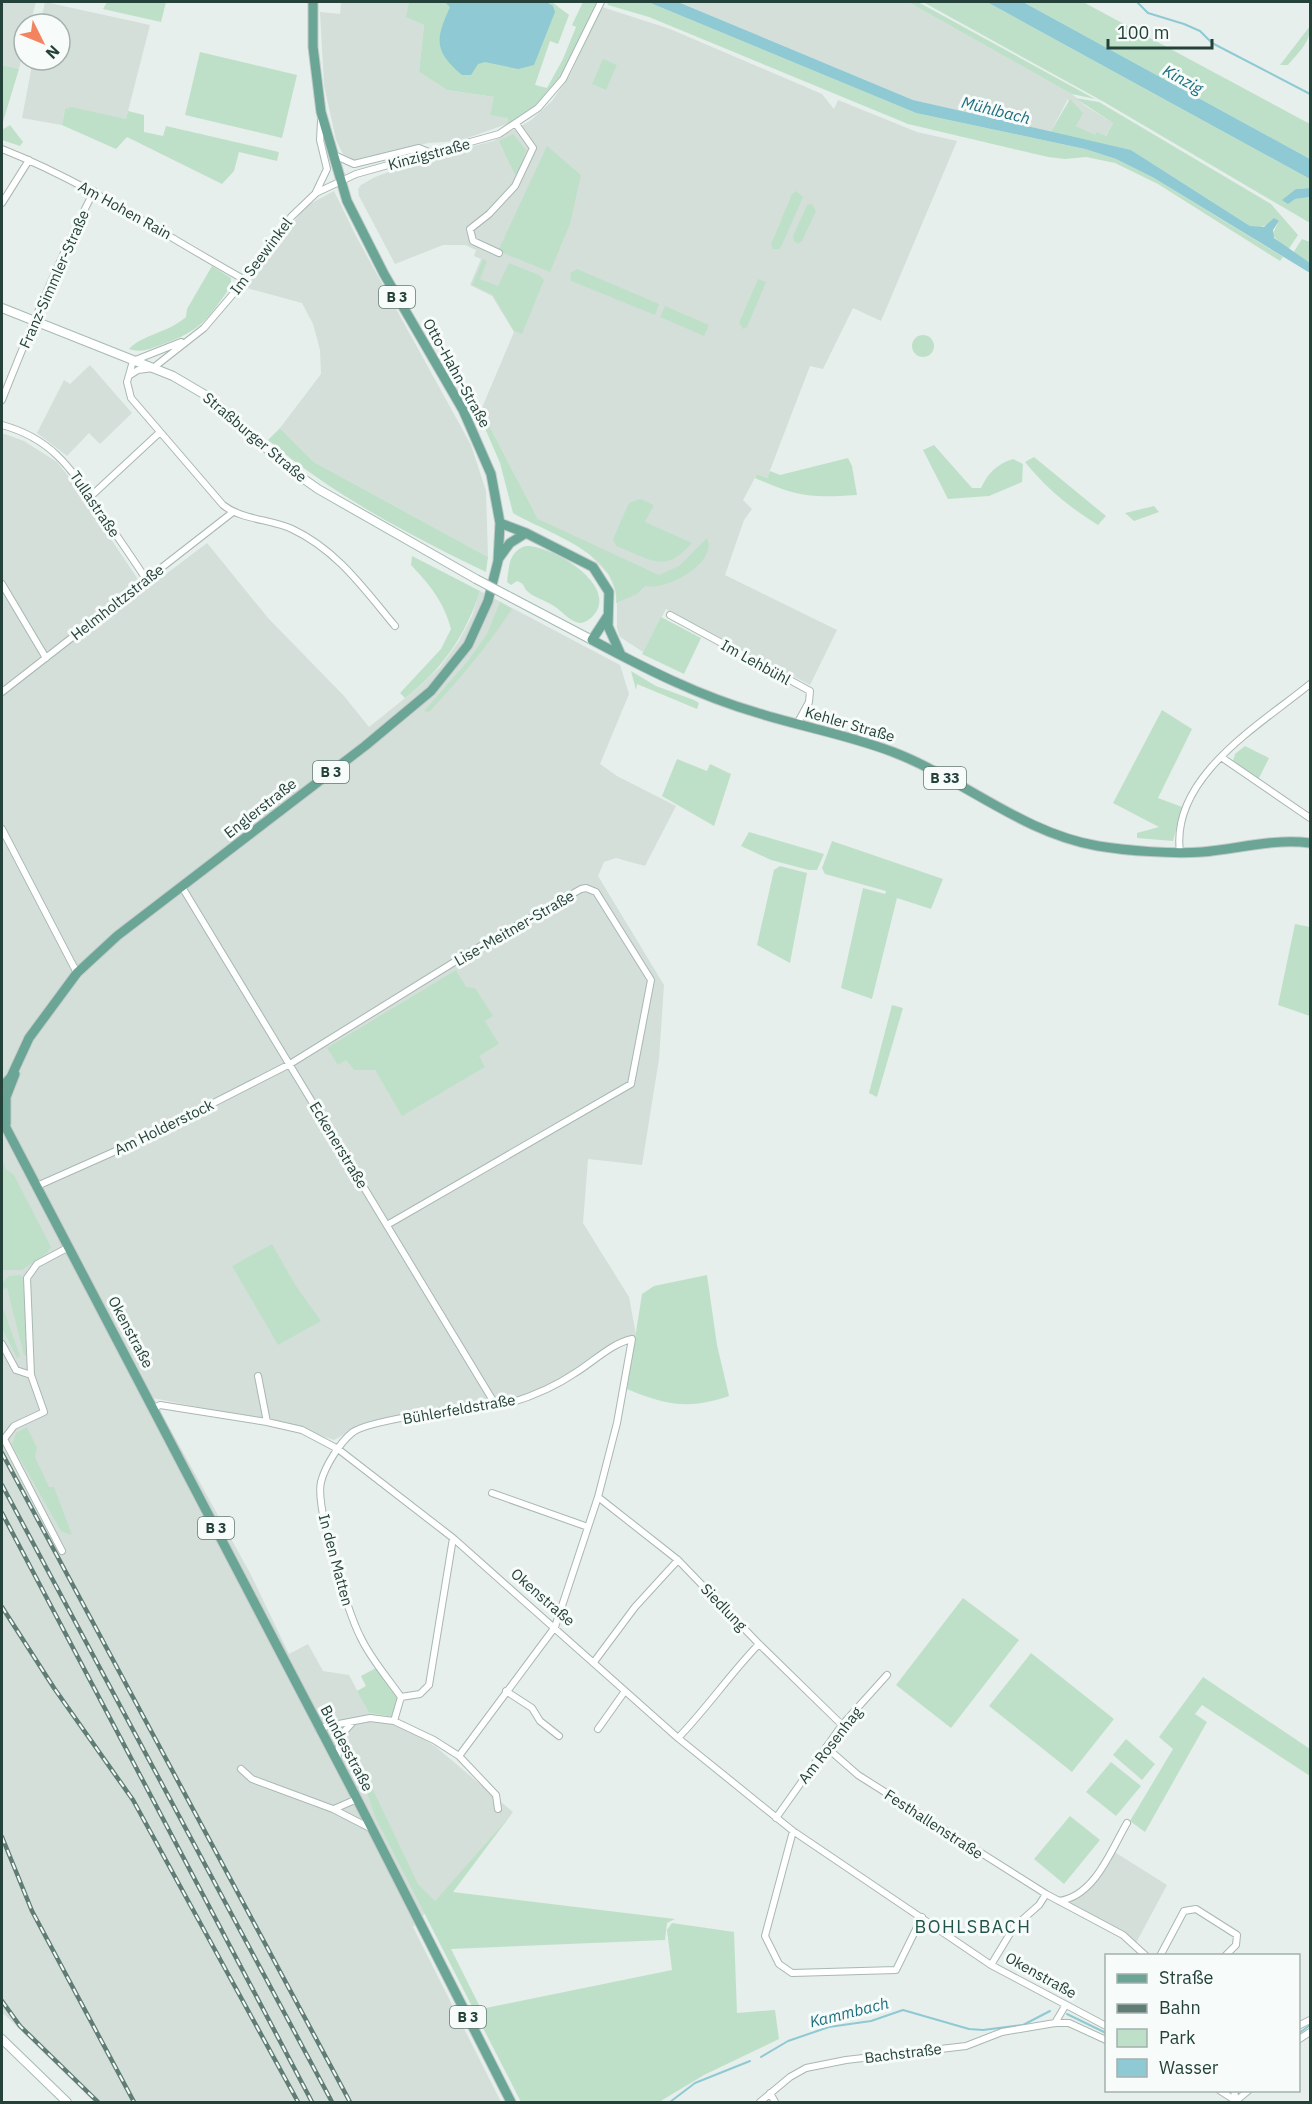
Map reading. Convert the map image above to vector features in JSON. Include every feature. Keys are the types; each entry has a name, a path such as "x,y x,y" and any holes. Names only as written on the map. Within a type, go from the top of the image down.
{"main road":[{"name":"Otto-Hahn-Straße","path":"313,2 314,47 321,112 349,206 384,274 477,440 493,482 500,523"},
{"name":"Straßburger Straße","path":"2,308 173,376 207,396 291,470 318,489 476,579 592,640"},
{"path":"500,523 526,533 593,567 609,592 607,617 611,637 619,646 621,656"},
{"name":"Englerstraße","path":"2,1087 17,1066 29,1038 77,973 117,936 365,746 431,691 468,645 488,602 498,561 500,523"},
{"path":"498,561 510,543 526,533"},
{"path":"592,640 607,617"},
{"name":"Kehler Straße","path":"592,640 698,692 894,752 989,803 1068,838 1098,846 1180,852 1290,842 1311,843"},
{"path":"2,1077 17,1066"},
{"name":"Englerstraße","path":"4,1132 4,1098 15,1081 17,1066"},
{"name":"Okenstraße","path":"2,1120 4,1132 29,1170 154,1408"},
{"name":"Bundesstraße","path":"154,1408 318,1728 357,1799 511,2103"},
{"path":"2,2039 67,2103"}],"street":[{"name":"Kinzigstraße","path":"340,180 486,139 516,124 538,108 563,79 601,2"},
{"path":"316,192 327,169 320,140 321,112"},
{"path":"499,254 473,241 470,229 508,194 528,161 533,148 531,142 516,124"},
{"path":"332,154 354,164 419,148 431,153"},
{"name":"Am Hohen Rain","path":"2,149 94,191 244,280"},
{"path":"2,203 29,160"},
{"name":"Im Seewinkel","path":"153,368 204,328 244,280 291,217 316,192 340,180"},
{"name":"Franz-Simmler-Straße","path":"2,400 34,320 60,268 61,256 94,191"},
{"name":"Im Seewinkel","path":"133,361 188,340"},
{"path":"130,375 138,370 153,368 155,356 162,349"},
{"path":"133,361 127,391 216,500 233,512 290,528 321,544 343,563 395,626"},
{"name":"Tullastraße","path":"2,425 24,432 47,446 69,466 146,579"},
{"path":"90,497 159,433"},
{"name":"Helmholtzstraße","path":"2,692 233,512"},
{"path":"2,584 46,658"},
{"name":"Im Lehbühl","path":"669,615 810,691 808,702 797,724"},
{"path":"1180,852 1180,828 1189,797 1200,779 1221,757 1311,684"},
{"path":"1221,757 1311,818"},
{"path":"2,829 77,973"},
{"name":"Eckenerstraße","path":"182,887 495,1404"},
{"name":"Lise-Meitner-Straße","path":"290,1064 472,951 586,888 596,892 651,980 631,1084 387,1225"},
{"name":"Am Holderstock","path":"37,1186 145,1138 290,1064"},
{"path":"62,1551 4,1439 14,1426 44,1412 31,1376 27,1278 37,1264 69,1247"},
{"name":"Bühlerfeldstraße","path":"338,1449 354,1431 384,1422 528,1397 573,1375 632,1339 617,1424 598,1497 555,1627 459,1756"},
{"path":"2,1344 16,1370 31,1376"},
{"path":"258,1376 267,1422"},
{"name":"Okenstraße","path":"154,1408 160,1405 267,1422 302,1430 338,1449 453,1538 678,1738 793,1831 992,1965 1065,2006 1105,2025"},
{"name":"In den Matten","path":"338,1449 321,1482 323,1507 341,1587 359,1635 401,1697"},
{"path":"492,1493 588,1527"},
{"name":"Siedlung","path":"598,1497 678,1560 842,1725"},
{"path":"394,1721 401,1697 420,1694 429,1685 453,1538"},
{"path":"594,1662 635,1607 678,1560"},
{"path":"678,1738 699,1716 728,1676 759,1644"},
{"name":"Am Rosenhag","path":"776,1818 842,1725 888,1675"},
{"path":"506,1690 532,1708 540,1721 559,1736"},
{"path":"598,1729 625,1691"},
{"path":"318,1728 370,1718 394,1721 434,1740 459,1756 496,1795 498,1809"},
{"path":"337,1762 341,1735 355,1721"},
{"name":"Festhallenstraße","path":"826,1747 858,1775 1046,1894 1122,1935 1144,1954"},
{"path":"241,1769 246,1775 268,1786 333,1809 372,1829"},
{"path":"333,1809 357,1799"},
{"path":"1059,1901 1072,1897 1092,1881 1127,1823"},
{"path":"793,1831 765,1936 779,1964 792,1973 896,1970 922,1917"},
{"path":"992,1965 1014,1927 1039,1905 1046,1894"},
{"path":"1161,1954 1184,1911 1196,1909 1237,1935 1236,1945 1227,1954"},
{"path":"1055,2023 1065,2006"},
{"name":"Bachstraße","path":"760,2103 770,2093 806,2068 846,2060 966,2046 1002,2032 1055,2023 1069,2023 1105,2039"},
{"path":"770,2093 775,2103"}],"shaded area":[{"path":"2,2 36,2 33,12 12,12 12,67 2,65"},
{"path":"45,2 150,25 126,119 65,109 62,125 22,118 31,72 72,72 72,12 43,12"},
{"path":"341,2 409,2 407,17 424,25 419,72 447,90 494,97 508,118 507,124 459,141 428,143 355,161 343,154 336,140 324,85 320,12 340,14"},
{"path":"678,2 908,2 1071,93 1084,105 1113,123 1105,137 1095,136 1076,126 1068,99 1050,133 913,100"},
{"path":"602,7 670,29 822,94 834,109 838,100 917,132 957,141 881,321 853,308 823,369 810,366 767,478 757,474 743,500 752,509 744,520 725,575 837,630 810,685 666,609 643,652 620,637 617,628 617,594 608,574 588,553 538,519 481,410 514,332 492,296 470,285 481,259 474,256 476,250 465,245 443,245 395,264 359,196 358,189 361,185 375,177 431,157 493,141 530,121 552,101 570,75"},
{"path":"334,191 356,236 471,445 486,491 488,557 314,462 280,428 321,374 320,350 313,324 302,303 243,287 306,206"},
{"path":"90,365 132,413 100,444 89,433 67,456 37,433 64,380 70,384"},
{"path":"2,433 24,441 57,462 73,482 145,590 207,543 268,618 344,696 369,727 440,667 459,641 472,616 480,591 620,665 629,694 600,764 617,776 676,806 645,866 616,858 604,862 598,876 664,985 659,1059 642,1165 588,1159 583,1223 629,1297 636,1335 572,1374 527,1395 365,1423 334,1440 287,1425 153,1398 250,1573 289,1654 308,1644 323,1671 349,1675 369,1713 390,1718 436,1747 513,1812 413,1927 501,2102 94,2102 4,2014 2,2016"},
{"path":"1113,1851 1167,1885 1136,1943 1123,1931 1067,1902 1083,1893"}],"green space":[{"path":"107,2 166,2 161,22 103,9"},
{"path":"409,2 552,2 569,15 558,44 550,41 535,85 547,88 563,59 576,27 572,25 583,2 597,2 571,57 555,84 535,106 507,124 508,118 490,115 494,97 447,90 419,72 424,25 406,17"},
{"path":"607,2 648,2 916,113 1085,149 1116,159 1154,178 1283,257 1280,261 1158,184 1115,163 1086,157 1065,159 1048,157 908,124 649,17 608,5"},
{"path":"908,2 918,2 1095,99 1072,94"},
{"path":"923,2 987,2 1310,179 1310,188 1296,189 1288,204 1294,199 1310,197 1310,223 1104,102"},
{"path":"1023,2 1083,2 1310,124 1310,159"},
{"path":"1310,26 1310,32 1300,52 1288,65 1280,65"},
{"path":"200,52 297,75 282,138 185,115"},
{"path":"603,59 617,65 606,90 592,84"},
{"path":"2,65 12,67 12,72 18,72 2,125"},
{"path":"1075,98 1099,102 1271,204 1298,235 1288,250 1272,235 1279,221 1258,228 1250,226 1131,150 1050,133 1070,99 1083,113 1076,126 1095,135 1097,132 1106,136 1113,123"},
{"path":"71,107 126,119 128,111 144,115 144,132 163,136 166,126 279,152 277,161 239,152 234,171 222,184 127,137 116,149 62,125 65,109"},
{"path":"10,125 23,142 20,146 2,140 2,130"},
{"path":"513,134 526,150 520,170 515,175 499,141"},
{"path":"547,146 581,175 570,224 550,272 498,251"},
{"path":"796,191 803,197 782,245 779,249 773,249 771,244 792,194"},
{"path":"812,204 816,211 802,241 798,244 794,241 793,236 807,205"},
{"path":"1302,239 1310,242 1310,263 1293,253"},
{"path":"483,259 487,261 480,279 498,286 509,263 539,275 544,280 522,334 514,331 493,295 472,285"},
{"path":"212,266 231,278 231,286 202,323 175,340 141,351 129,349 141,340 171,327 186,317 187,309"},
{"path":"577,269 659,304 655,315 571,281 570,273"},
{"path":"758,279 766,282 747,327 743,329 739,323"},
{"path":"665,306 709,325 704,336 660,317"},
{"path":"919,335 927,335 934,342 934,350 927,357 919,357 912,350 912,342"},
{"path":"481,410 538,519 659,575 679,566 707,538 709,547 705,556 698,565 677,580 654,587 645,586 637,594 616,603 614,586 607,571 594,558 561,537 513,513 500,463 478,412"},
{"path":"280,428 314,462 488,557 486,572 372,513 319,479 268,440"},
{"path":"934,445 972,488 981,488 994,470 1013,459 1023,464 1022,482 989,496 948,499 923,450"},
{"path":"1034,457 1106,516 1098,525 1068,504 1042,481 1025,462"},
{"path":"848,458 852,466 857,495 804,495 755,478 757,474 767,478 770,471 780,475"},
{"path":"640,499 654,505 645,522 692,543 673,559 657,561 648,559 616,546 613,539 629,503"},
{"path":"1154,506 1159,512 1134,521 1125,513"},
{"path":"526,546 537,547 564,559 589,578 596,589 599,601 592,617 581,623 574,621 526,590 521,583 517,581 511,585 507,582 513,555"},
{"path":"412,556 480,591 468,622 451,650 430,676 405,698 400,693 441,649 451,629 436,594 411,565"},
{"path":"500,602 512,609 503,623 452,687 429,712 424,711 467,662 487,634"},
{"path":"661,617 701,638 684,674 642,654"},
{"path":"631,671 656,686 694,700 699,703 697,709 637,684 636,690"},
{"path":"1162,710 1192,729 1158,798 1182,807 1173,841 1137,838 1137,833 1159,827 1113,803"},
{"path":"1245,746 1269,758 1258,780 1233,761 1235,754"},
{"path":"677,759 707,771 710,764 731,774 714,826 662,796"},
{"path":"749,832 824,854 817,870 771,860 741,846"},
{"path":"832,841 943,879 931,909 897,898 872,999 841,988 863,888 885,894 886,891 825,874 822,868"},
{"path":"780,866 807,873 790,963 757,945 774,870"},
{"path":"1295,924 1310,927 1310,1016 1278,1005"},
{"path":"456,970 466,987 475,988 493,1016 485,1021 499,1044 479,1056 485,1067 402,1116 375,1070 354,1070 346,1060 338,1065 327,1048"},
{"path":"892,1005 903,1008 877,1097 869,1093"},
{"path":"2,1159 6,1169 14,1175 51,1247 47,1253 22,1270 2,1270"},
{"path":"272,1244 296,1286 321,1321 278,1345 232,1266"},
{"path":"707,1275 717,1345 729,1396 701,1403 677,1404 654,1399 627,1389 642,1294 654,1286"},
{"path":"9,1276 23,1277 28,1356 24,1355 7,1288 2,1290 2,1283"},
{"path":"2,1305 20,1356 17,1358 2,1328"},
{"path":"27,1427 37,1448 35,1457 49,1487 54,1487 72,1535 61,1531 12,1445 16,1433"},
{"path":"963,1598 1019,1640 951,1728 896,1685"},
{"path":"1031,1653 1114,1719 1072,1772 989,1706"},
{"path":"376,1668 399,1698 394,1717 369,1713 357,1691 366,1686 361,1676"},
{"path":"1203,1677 1310,1749 1310,1776 1202,1705 1195,1714 1207,1722 1145,1832 1130,1821 1173,1749 1159,1737"},
{"path":"1126,1739 1155,1764 1142,1780 1113,1755"},
{"path":"353,1748 418,1884 435,1901 513,1812 453,1892 675,1919 667,1923 665,1940 451,1949 481,2009 672,1970 667,1930 672,1923 734,1932 737,2013 775,2010 779,2039 704,2075 659,2102 521,2102 375,1817 367,1792 347,1751"},
{"path":"1111,1762 1141,1786 1116,1816 1086,1792"},
{"path":"1070,1816 1100,1840 1064,1884 1034,1859"}],"water":[{"path":"445,2 546,2 553,6 555,12 534,65 518,69 485,62 478,64 471,75 462,75 446,59 440,44 442,28 450,7"},
{"path":"648,2 678,2 913,100 1131,150 1250,226 1264,227 1274,218 1279,221 1273,230 1274,238 1310,263 1310,273 1154,178 1116,159 1085,149 916,113"},
{"path":"987,2 1023,2 1310,159 1310,179"},
{"path":"1310,188 1310,197 1295,199 1288,204 1282,200 1296,189"}],"waterway":[{"path":"1137,2 1148,13 1200,31 1212,43 1310,94"},
{"name":"Kammbach","path":"761,2057 788,2041 829,2027 871,2021 903,2010 969,2029 983,2030 1023,2025 1050,2011"},
{"name":"Kammbach","path":"1067,2014 1105,2033"},
{"name":"Kammbach","path":"1300,2032 1310,2025"},
{"name":"Kammbach","path":"670,2102 695,2083 750,2061"}],"railway":[{"path":"2,1453 350,2102"},
{"path":"2,1485 332,2102"},
{"path":"2,1513 312,2102"},
{"path":"2,1607 54,1688 133,1800 298,2102"},
{"path":"2,1837 32,1911 134,2102"},
{"path":"2,2001 20,2026 98,2102"}],"district":[{"name":"BOHLSBACH","path":"973,1926"}],"water label":[{"name":"Kinzig","path":"1183,79"},
{"name":"Mühlbach","path":"996,110"}]}
